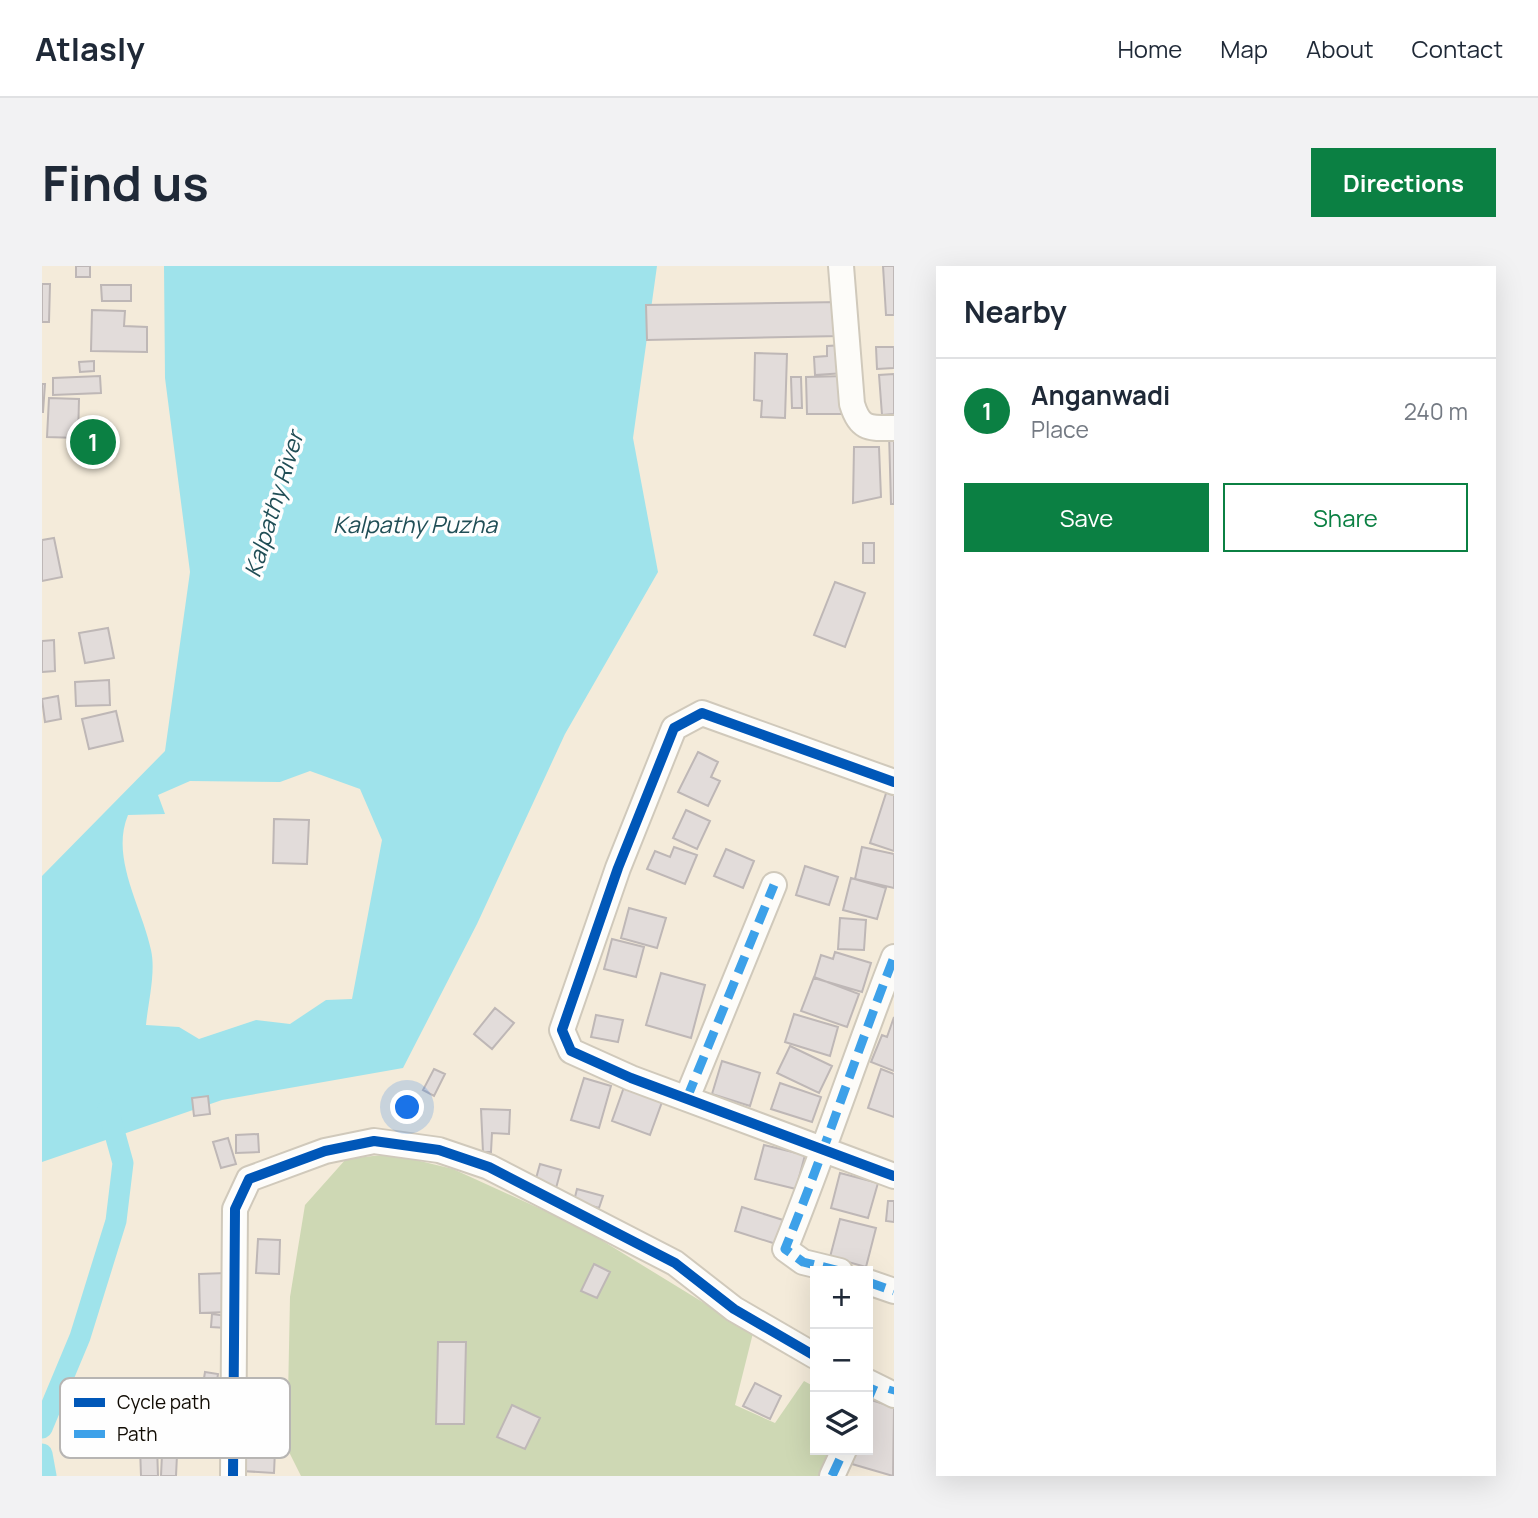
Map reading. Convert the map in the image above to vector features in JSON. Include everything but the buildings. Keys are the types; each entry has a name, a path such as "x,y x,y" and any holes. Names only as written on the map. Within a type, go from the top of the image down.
{"street":[{"path":"841,266 852,404 857,420 864,425 894,428"},
{"path":"894,782 702,713 674,728 618,868 562,1030 571,1051 894,1177"},
{"path":"687,1098 774,885"},
{"path":"819,1266 803,1262 785,1250 825,1151 855,1057 894,957"},
{"path":"233,1378 234,1209 249,1179 325,1151 374,1141 439,1150 489,1167 676,1263 734,1309 810,1353"},
{"path":"873,1284 894,1292"},
{"path":"832,1476 842,1455"},
{"path":"233,1458 233,1476"}],"green space":[{"path":"391,1154 453,1169 580,1227 753,1333 735,1405 775,1423 804,1381 810,1384 810,1455 830,1455 819,1476 301,1476 290,1454 288,1378 290,1297 305,1205 346,1159"}],"water":[{"name":"Kalpathy Puzha","path":"164,266 657,266 633,438 658,572 565,734 477,924 403,1068 222,1100 42,1162 42,876 165,751 190,572 165,378","holes":["310,771 360,789 382,840 352,999 326,1000 290,1024 256,1020 199,1039 179,1027 146,1025 152,959 125,865 123,831 128,815 165,814 158,795 190,781 280,782"]}],"waterway":[{"path":"63,1378 80,1337 116,1221 123,1163 108,1109"},
{"path":"42,1428 60,1385"},
{"path":"42,1454 46,1476"}],"marked path":[{"path":"687,1098 774,885"},
{"path":"819,1266 803,1262 785,1249 894,957"},
{"path":"873,1284 894,1291"},
{"path":"871,1392 874,1385"},
{"path":"892,1394 894,1387"},
{"path":"832,1476 842,1455"}],"cycle path":[{"path":"894,782 702,713 674,728 618,868 562,1030 571,1051 631,1078 894,1176"},
{"path":"234,1378 235,1209 249,1179 325,1151 374,1141 439,1150 489,1167 675,1263 734,1309 810,1353"},
{"path":"233,1458 233,1476"}],"place":[{"name":"Anganwadi","path":"93,442"}],"water label":[{"name":"Kalpathy River","path":"273,504"}]}
